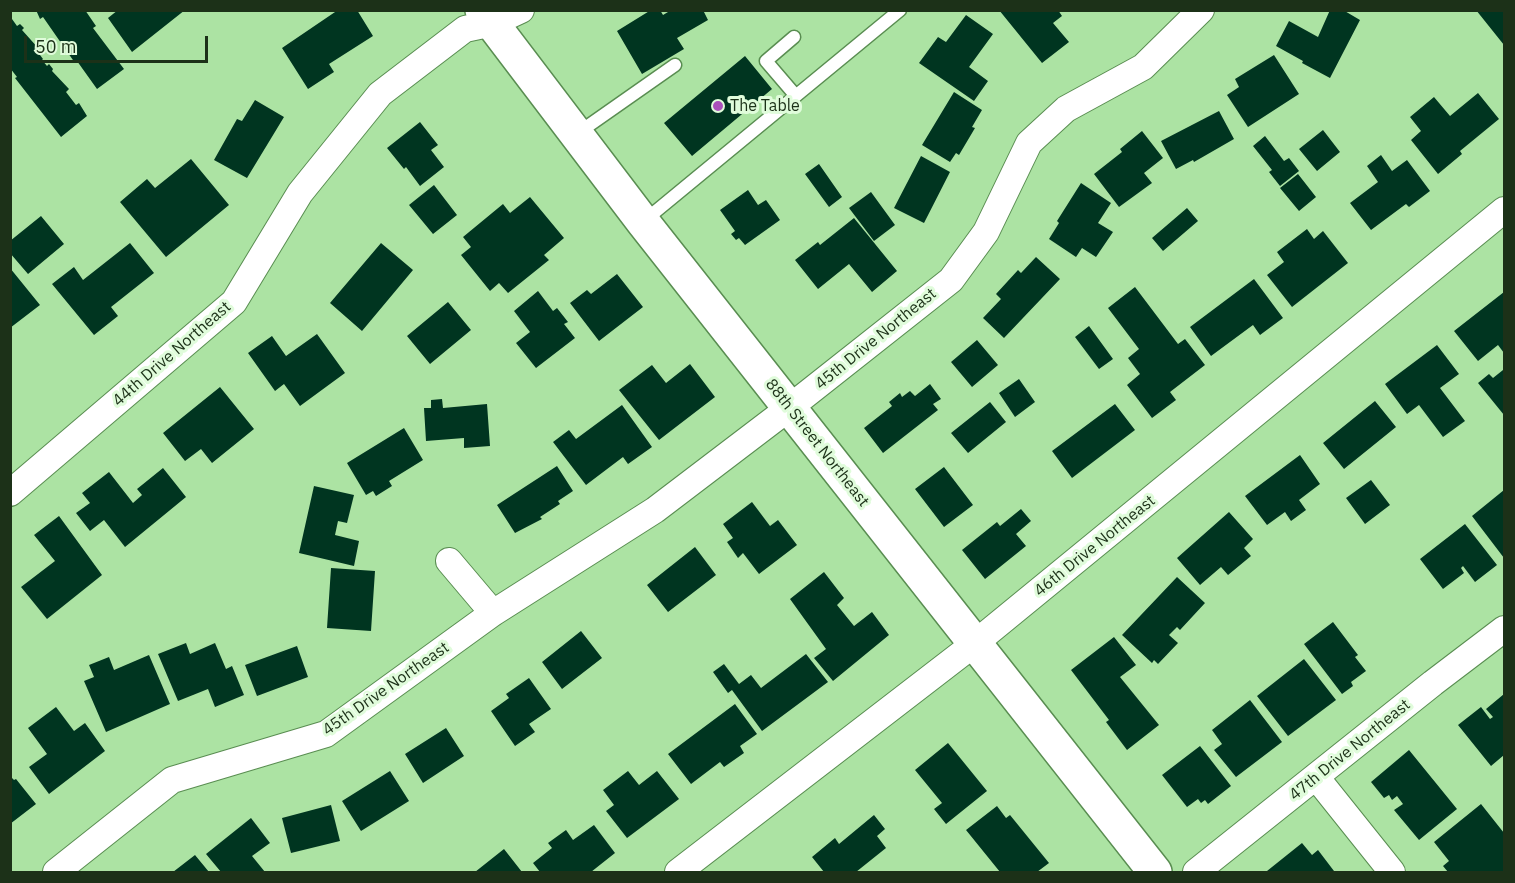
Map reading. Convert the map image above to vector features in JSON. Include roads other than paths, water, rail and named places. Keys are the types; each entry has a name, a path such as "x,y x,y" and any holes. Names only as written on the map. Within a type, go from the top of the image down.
{"main road":[{"name":"88th Street Northeast","path":"499,15 576,134 643,222 1155,873"}],"street":[{"name":"45th Drive Northeast","path":"56,873 172,780 326,734 493,613 656,510 951,280 986,232 1029,143 1066,109 1143,67 1200,10"},
{"name":"44th Drive Northeast","path":"10,493 234,302 300,193 380,94 465,30 499,15"},
{"name":"46th Drive Northeast","path":"678,873 974,644 1504,210"},
{"path":"448,561 493,613"},
{"name":"47th Drive Northeast","path":"1196,873 1504,629"},
{"path":"1316,777 1392,873"}],"lane":[{"path":"643,222 900,10"},
{"path":"794,37 766,61 796,96"},
{"path":"576,134 675,65"}],"place":[{"name":"The Table","path":"718,106"}]}
